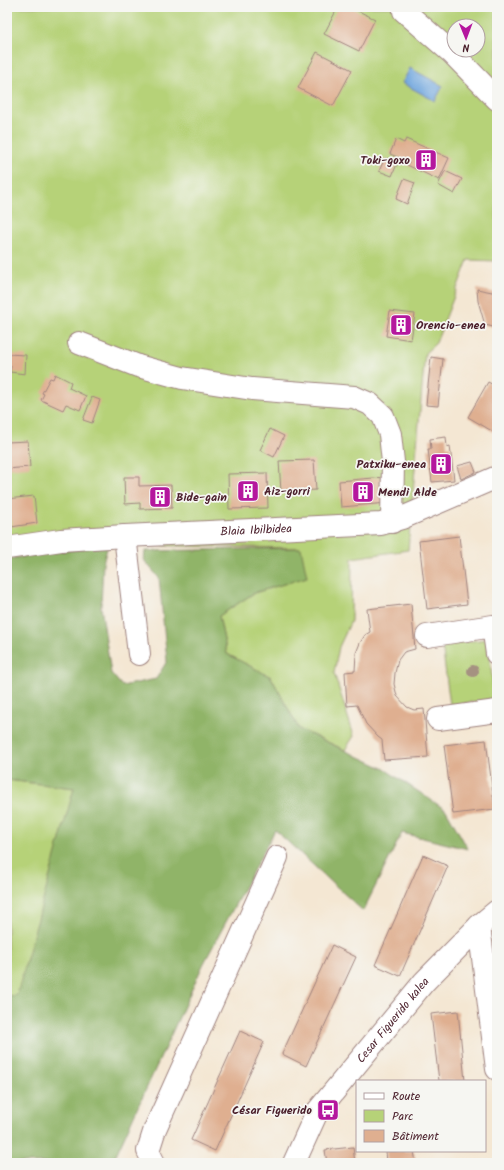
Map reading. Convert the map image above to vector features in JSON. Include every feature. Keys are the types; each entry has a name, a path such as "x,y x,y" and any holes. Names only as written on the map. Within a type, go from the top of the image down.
{"street":[{"path":"404,11 453,54 497,99"},
{"path":"79,343 138,366 182,378 252,389 354,397 370,404 383,416 390,434 393,462 392,522"},
{"name":"Blaia Ibilbidea","path":"7,548 61,540 381,524 392,522 497,477"},
{"path":"125,536 139,654"},
{"path":"427,636 493,626 497,654"},
{"path":"438,719 497,711"},
{"path":"154,1163 148,1151 155,1129 277,857"},
{"name":"Cesar Figuerido kalea","path":"294,1163 317,1112 424,982 479,926 497,911"},
{"path":"479,926 497,1070"}],"green space":[{"path":"7,7 497,7 497,261 468,260 436,343 425,353 408,550 352,558 351,621 339,647 334,673 354,736 345,750 299,729 271,677 227,654 219,616 254,593 306,577 300,548 108,545 7,557"},
{"path":"108,545 103,563 101,607 111,673 122,686 156,679 167,661 159,578 144,560 145,551 301,548 307,577 254,593 219,616 227,654 271,677 299,729 383,768 446,810 468,849 402,833 363,911 275,830 203,965 114,1159 115,1163 7,1163 7,996 17,995 74,788 7,780 7,559"},
{"path":"487,639 495,699 450,705 442,645"},
{"path":"7,780 75,788 17,995 7,1009"}],"water":[{"path":"410,68 443,86 435,101 402,83"}],"building":[{"path":"338,7 350,7 375,19 359,51 324,34"},
{"path":"317,52 352,70 333,106 298,88"},
{"name":"Toki-goxo","path":"396,139 404,143 406,139 449,158 439,180 407,165 409,162 390,154"},
{"path":"385,158 397,164 392,176 379,171"},
{"path":"445,171 462,179 454,194 438,185"},
{"path":"404,179 415,183 407,204 396,199"},
{"path":"477,289 497,293 497,328 485,325 478,301"},
{"name":"Orencio-enea","path":"390,311 415,314 411,340 386,336"},
{"path":"7,354 26,355 25,374 10,372 11,366 7,365"},
{"path":"431,357 443,359 438,406 426,405"},
{"path":"55,374 71,382 69,388 86,396 80,410 66,404 63,410 41,400 44,394 42,393 50,378 53,379"},
{"path":"488,382 497,387 497,434 468,417"},
{"path":"92,397 100,400 92,423 83,420"},
{"path":"270,429 284,436 274,457 260,450"},
{"name":"Patxiku-enea","path":"446,437 447,447 450,446 454,480 432,482 428,449 431,449 430,439"},
{"path":"28,441 30,467 7,469 7,442"},
{"path":"314,460 316,490 281,492 279,461"},
{"path":"472,462 476,472 461,479 457,466"},
{"name":"Aiz-gorri","path":"267,473 268,508 229,509 228,474"},
{"path":"124,477 139,477 139,486 171,485 172,508 140,509 140,503 125,504"},
{"name":"Mendi Alde","path":"385,477 388,503 341,507 339,481"},
{"path":"34,496 37,523 11,527 11,520 7,521 7,499"},
{"path":"459,536 467,604 427,609 419,541"},
{"path":"411,604 415,649 404,652 398,660 394,684 397,696 407,707 414,710 424,709 428,757 384,760 382,740 366,724 357,705 347,706 345,672 355,671 356,653 365,635 370,632 367,609"},
{"path":"486,740 495,809 453,814 444,745"},
{"path":"423,855 448,866 400,976 375,965"},
{"path":"332,945 356,957 306,1066 282,1054"},
{"path":"458,1011 465,1080 439,1080 431,1014"},
{"path":"240,1031 264,1042 215,1151 191,1140"},
{"path":"353,1147 355,1163 327,1163 325,1150"},
{"path":"386,1152 414,1152 416,1163 387,1163"}],"place":[{"name":"Toki-goxo","path":"426,160"},
{"name":"Orencio-enea","path":"401,325"},
{"name":"Patxiku-enea","path":"441,464"},
{"name":"Aiz-gorri","path":"248,491"},
{"name":"Mendi Alde","path":"363,492"},
{"name":"Bide-gain","path":"160,497"},
{"name":"César Figuerido","path":"328,1110"}]}
